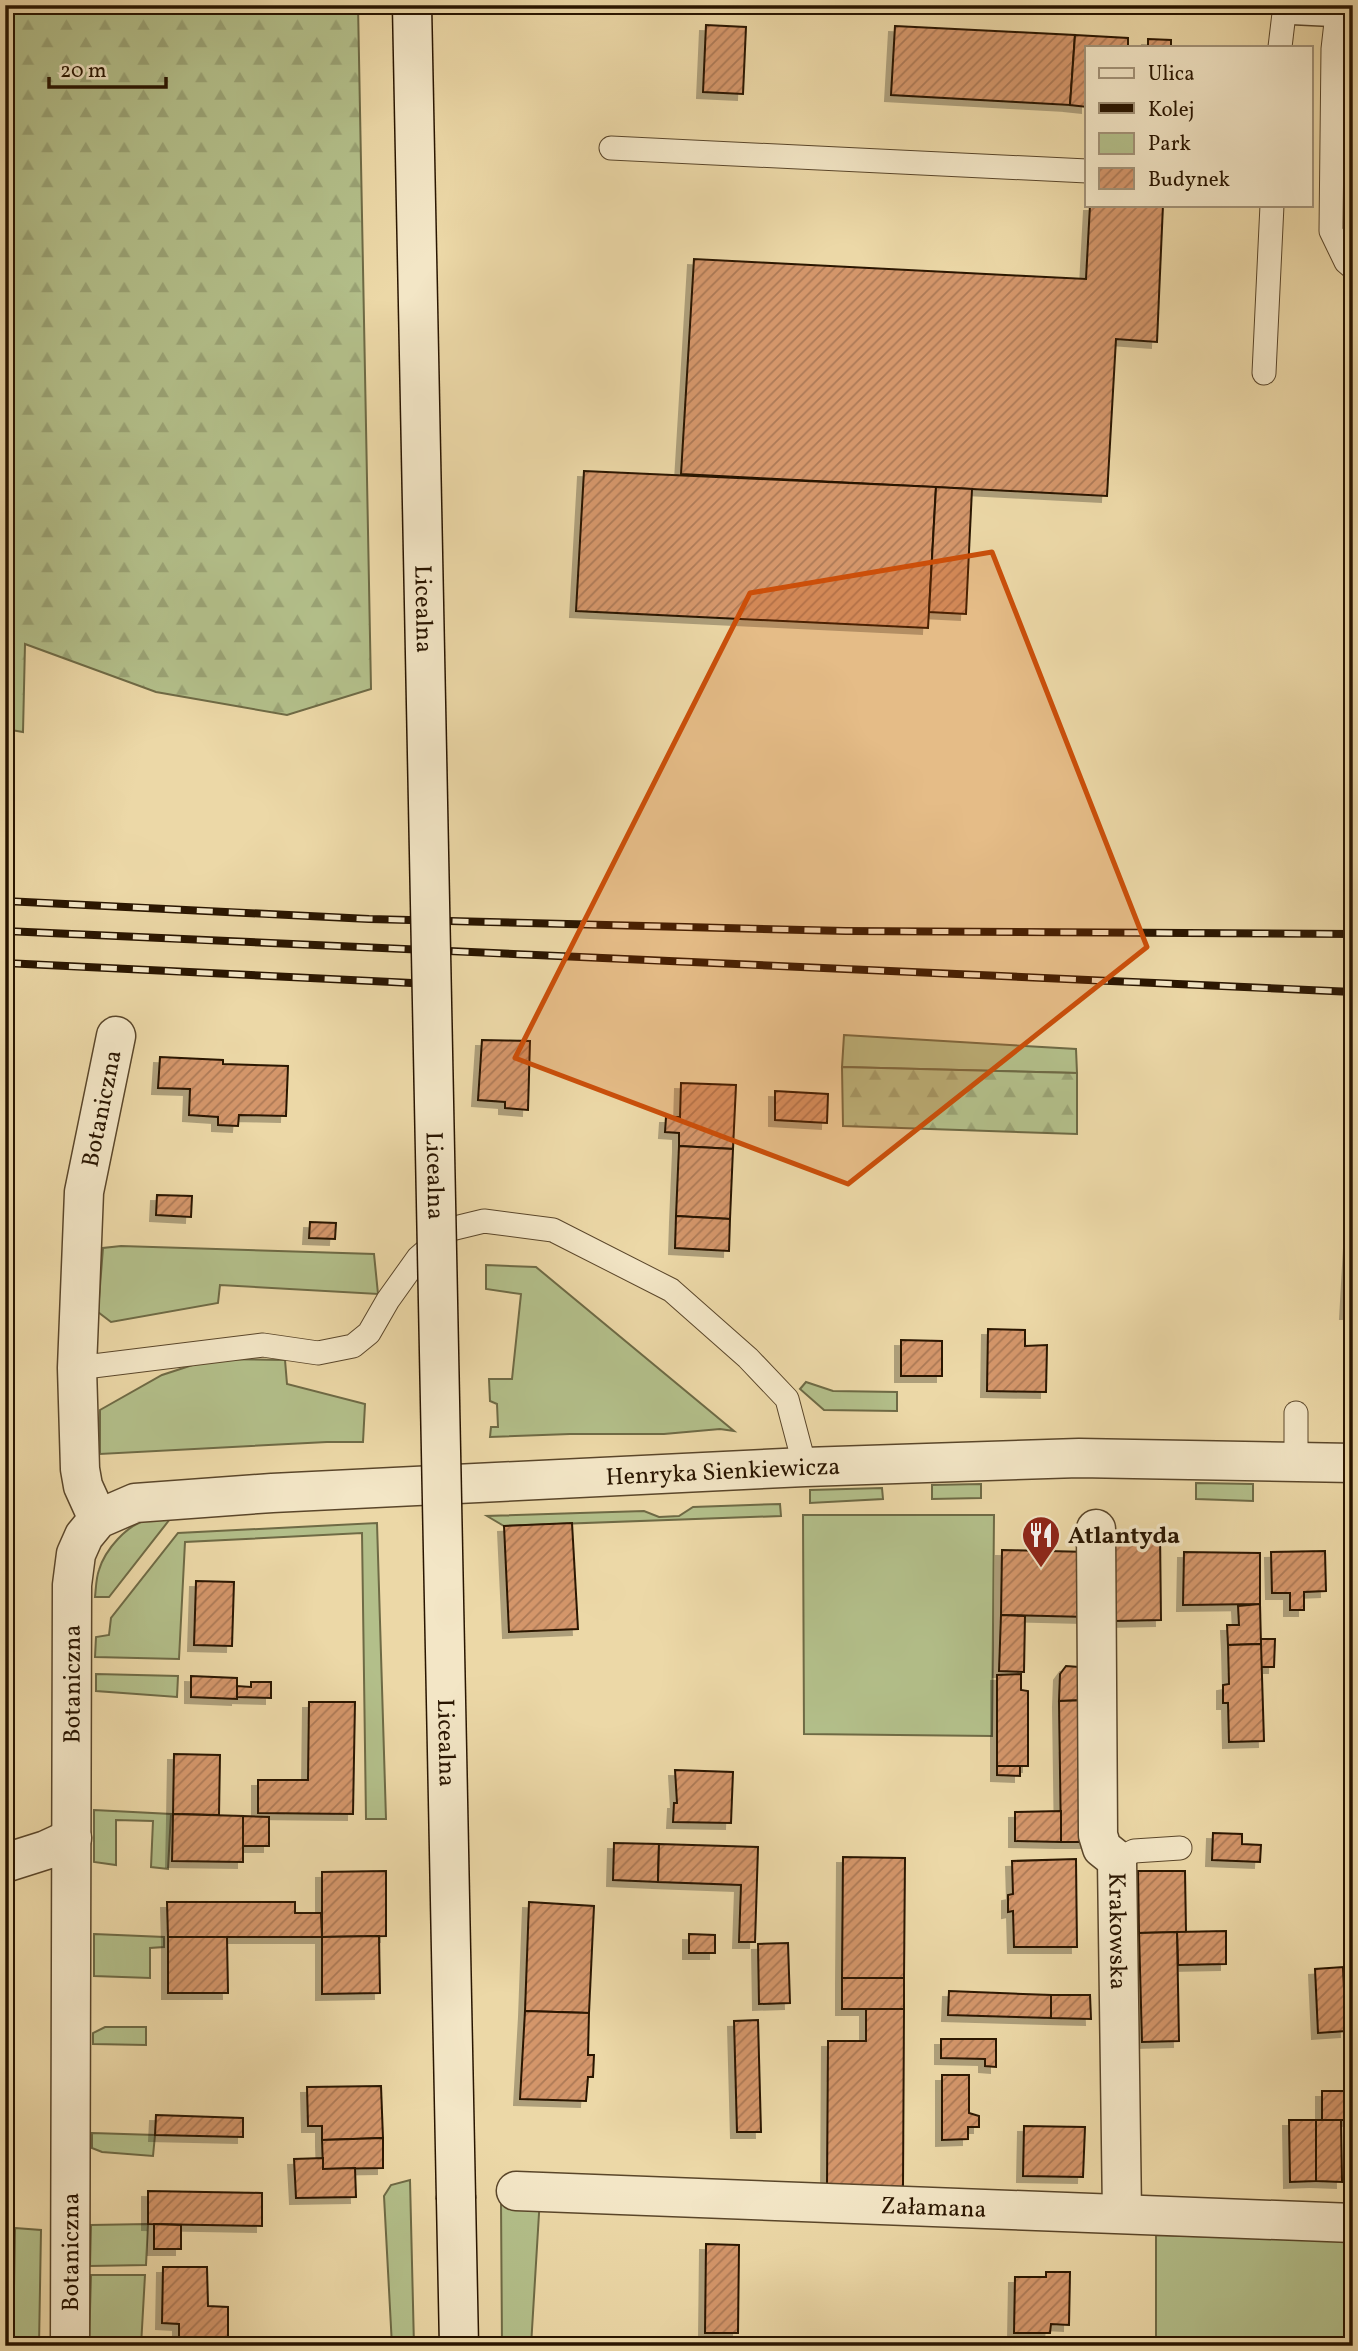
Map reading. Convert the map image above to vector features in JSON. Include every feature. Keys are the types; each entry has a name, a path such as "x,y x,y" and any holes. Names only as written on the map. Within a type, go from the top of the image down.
{"street":[{"name":"Licealna","path":"412,5 458,2346"},
{"path":"1292,5 1343,7"},
{"name":"Botaniczna","path":"70,2346 72,1585 76,1554 84,1536 97,1519 83,1486 80,1469 77,1368 84,1192 116,1036"},
{"name":"Henryka Sienkiewicza","path":"97,1519 135,1503 272,1493 805,1468 1079,1458 1353,1463"},
{"name":"Licealna","path":"460,1485 472,2156"},
{"name":"Krakowska","path":"1096,1528 1098,1835 1102,1847 1117,1860 1122,2213"},
{"path":"5,1863 46,1850 72,1838"},
{"name":"Załamana","path":"516,2191 1353,2223"}],"lane":[{"path":"1280,46 1285,5"},
{"path":"1343,7 1333,49 1342,139 1332,231 1346,262 1353,268"},
{"path":"611,148 1085,171"},
{"path":"1264,373 1272,206"},
{"path":"77,1368 263,1345 318,1353 353,1346 369,1333 388,1300 418,1258 451,1229 484,1221 539,1228 553,1230 671,1290 748,1357 787,1399 805,1468"},
{"path":"1296,1413 1296,1461"},
{"path":"1117,1860 1134,1851 1180,1848"}],"highlighted area":[{"path":"992,552 1147,947 848,1184 515,1058 750,593"}],"green space":[{"path":"5,5 358,5 371,689 287,715 156,692 25,644 23,732 5,729"},
{"path":"844,1035 1076,1049 1077,1073 842,1067"},
{"path":"842,1067 1077,1073 1077,1134 843,1126"},
{"path":"121,1246 374,1254 378,1294 220,1285 218,1303 111,1322 98,1312 103,1248"},
{"path":"486,1265 536,1267 734,1431 720,1429 664,1434 490,1437 491,1427 498,1427 497,1404 490,1401 489,1379 512,1379 521,1294 486,1289"},
{"path":"211,1359 285,1360 287,1384 365,1404 363,1442 100,1454 100,1410 162,1375"},
{"path":"806,1382 833,1391 897,1392 897,1411 824,1410 800,1389"},
{"path":"1196,1483 1253,1484 1253,1501 1196,1499"},
{"path":"981,1484 981,1498 932,1499 932,1485"},
{"path":"882,1488 883,1499 810,1503 810,1490"},
{"path":"780,1504 781,1516 504,1526 487,1516 644,1511 659,1517 679,1516 693,1507"},
{"path":"803,1515 994,1515 992,1736 804,1734"},
{"path":"170,1519 109,1597 95,1597 97,1576 102,1562 118,1539 140,1522"},
{"path":"377,1523 386,1819 366,1819 362,1533 185,1542 179,1659 95,1657 96,1637 109,1635 111,1618 178,1533"},
{"path":"96,1674 178,1676 177,1697 96,1691"},
{"path":"94,1810 171,1814 168,1869 151,1867 153,1821 116,1820 116,1865 94,1862"},
{"path":"94,1934 164,1937 164,1947 150,1948 150,1978 94,1976"},
{"path":"105,2027 146,2027 146,2045 93,2044 93,2033"},
{"path":"92,2133 155,2135 153,2156 102,2152 92,2148"},
{"path":"410,2180 414,2346 392,2346 384,2196 391,2185"},
{"path":"540,2197 531,2346 502,2346 501,2202"},
{"path":"148,2224 146,2265 90,2266 91,2225"},
{"path":"15,2228 41,2230 39,2346 13,2346"},
{"path":"1156,2235 1353,2241 1353,2346 1156,2346"},
{"path":"91,2275 145,2275 141,2346 89,2346"}],"building":[{"path":"706,25 746,27 743,94 703,92"},
{"path":"895,26 1075,35 1070,105 891,95"},
{"path":"1075,35 1128,38 1128,46 1085,46 1085,107 1070,105"},
{"path":"1148,39 1171,40 1171,46 1148,46"},
{"path":"1090,206 1163,206 1157,342 1116,339 1107,496 681,474 694,259 1086,279"},
{"path":"584,471 936,487 928,628 576,611"},
{"path":"936,487 972,489 966,614 929,612"},
{"path":"482,1040 530,1041 528,1110 505,1108 505,1102 478,1100"},
{"path":"160,1057 223,1060 223,1064 288,1066 286,1116 239,1115 238,1126 218,1125 218,1117 189,1115 190,1089 158,1088"},
{"path":"681,1083 736,1085 733,1149 679,1146 679,1133 665,1132 666,1117 680,1117"},
{"path":"775,1091 828,1094 827,1123 775,1120"},
{"path":"679,1146 733,1149 730,1219 676,1216"},
{"path":"157,1195 192,1196 191,1217 156,1215"},
{"path":"676,1216 730,1219 729,1251 675,1248"},
{"path":"310,1222 336,1223 335,1239 309,1238"},
{"path":"1350,1242 1353,1242 1353,1313 1346,1313"},
{"path":"988,1329 1025,1330 1025,1346 1047,1345 1046,1392 987,1391"},
{"path":"901,1340 942,1341 942,1376 901,1376"},
{"path":"572,1523 578,1629 509,1632 504,1526"},
{"path":"1160,1532 1161,1620 1114,1621 1113,1533"},
{"path":"1002,1550 1089,1552 1088,1617 1001,1615"},
{"path":"1325,1551 1326,1591 1304,1592 1304,1610 1290,1610 1290,1593 1272,1593 1271,1552"},
{"path":"1184,1552 1260,1553 1260,1604 1183,1605"},
{"path":"196,1581 234,1582 232,1646 194,1645"},
{"path":"1260,1604 1261,1644 1228,1645 1227,1625 1239,1625 1238,1606"},
{"path":"1001,1615 1025,1616 1024,1672 999,1671"},
{"path":"1261,1639 1275,1639 1274,1667 1261,1667"},
{"path":"1261,1644 1264,1741 1229,1742 1228,1703 1223,1703 1223,1685 1229,1684 1228,1645"},
{"path":"1066,1666 1092,1668 1091,1700 1059,1701 1060,1674"},
{"path":"1021,1674 1021,1690 1028,1691 1028,1766 997,1766 997,1675"},
{"path":"191,1676 237,1678 237,1699 191,1697"},
{"path":"251,1682 271,1682 271,1698 237,1697 237,1686 251,1687"},
{"path":"1091,1700 1093,1842 1061,1842 1059,1701"},
{"path":"309,1702 355,1702 353,1814 258,1813 258,1780 308,1780"},
{"path":"174,1754 220,1755 219,1815 173,1814"},
{"path":"997,1766 1020,1766 1020,1776 997,1775"},
{"path":"675,1770 733,1772 731,1823 673,1822 674,1803 677,1803"},
{"path":"1061,1811 1061,1842 1015,1841 1015,1812"},
{"path":"173,1814 243,1816 243,1862 172,1861"},
{"path":"243,1816 269,1817 269,1846 243,1846"},
{"path":"1213,1833 1242,1834 1242,1844 1261,1845 1260,1862 1212,1860"},
{"path":"614,1843 659,1844 658,1882 613,1880"},
{"path":"659,1844 758,1847 755,1942 739,1942 741,1885 658,1882"},
{"path":"843,1857 905,1858 904,1978 842,1978"},
{"path":"1076,1859 1077,1947 1014,1947 1013,1911 1008,1912 1008,1895 1013,1894 1012,1861"},
{"path":"386,1871 386,1936 322,1937 322,1872"},
{"path":"1138,1871 1185,1871 1186,1932 1139,1933"},
{"path":"167,1902 295,1902 295,1913 321,1913 322,1937 168,1937"},
{"path":"529,1902 594,1906 589,2013 525,2011"},
{"path":"1226,1931 1226,1964 1178,1965 1177,1932"},
{"path":"1177,1932 1179,2041 1142,2042 1139,1933"},
{"path":"689,1934 715,1935 715,1953 689,1953"},
{"path":"379,1936 380,1993 322,1994 322,1937"},
{"path":"168,1937 227,1937 228,1993 168,1993"},
{"path":"788,1943 790,2003 759,2004 758,1944"},
{"path":"1343,1967 1346,2031 1318,2033 1315,1969"},
{"path":"842,1978 904,1978 904,2009 842,2009"},
{"path":"949,1991 1051,1995 1051,2018 948,2015"},
{"path":"1051,1995 1090,1995 1091,2019 1051,2018"},
{"path":"866,2009 904,2009 903,2187 827,2186 828,2041 866,2041"},
{"path":"525,2011 589,2013 588,2055 594,2055 593,2077 588,2077 586,2101 520,2099"},
{"path":"758,2020 761,2132 737,2132 734,2021"},
{"path":"941,2039 996,2039 996,2067 985,2066 985,2059 941,2058"},
{"path":"942,2075 969,2075 969,2113 979,2116 979,2127 968,2127 968,2139 942,2140"},
{"path":"381,2086 383,2138 322,2140 322,2126 308,2126 307,2087"},
{"path":"1322,2091 1349,2091 1349,2120 1322,2120"},
{"path":"156,2115 243,2118 243,2137 155,2135"},
{"path":"1289,2120 1316,2120 1316,2181 1290,2182"},
{"path":"1316,2120 1341,2120 1342,2182 1316,2181"},
{"path":"1024,2126 1085,2127 1083,2177 1023,2176"},
{"path":"383,2138 383,2168 323,2169 322,2140"},
{"path":"323,2158 323,2169 355,2168 356,2197 296,2198 294,2159"},
{"path":"148,2191 262,2193 262,2226 148,2224"},
{"path":"154,2224 181,2225 181,2249 154,2249"},
{"path":"706,2244 739,2245 738,2333 705,2333"},
{"path":"163,2267 207,2267 208,2306 228,2307 228,2346 179,2346 179,2324 162,2323"},
{"path":"1046,2272 1070,2272 1069,2325 1051,2324 1050,2333 1014,2333 1015,2277 1046,2277"}],"railway":[{"path":"5,901 369,919 846,931 1353,934"},
{"path":"5,931 1353,992"},
{"path":"5,963 412,983"}],"place":[{"name":"Atlantyda","path":"1041,1569"}]}
